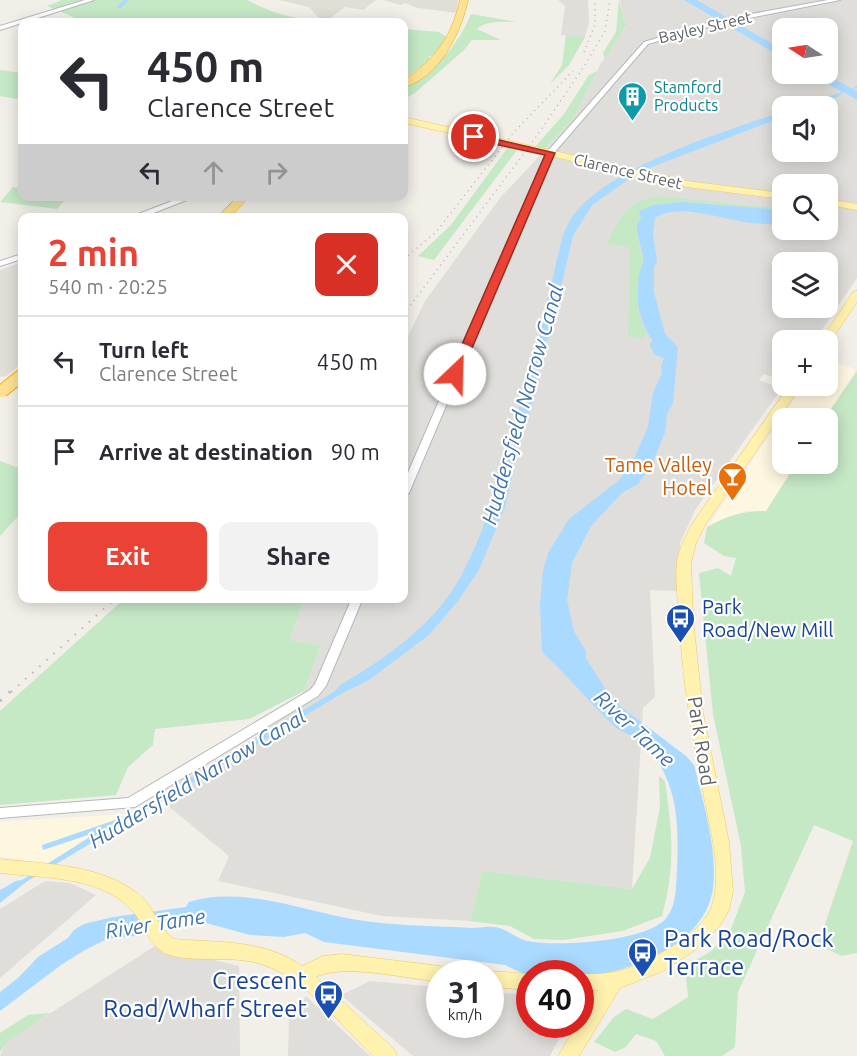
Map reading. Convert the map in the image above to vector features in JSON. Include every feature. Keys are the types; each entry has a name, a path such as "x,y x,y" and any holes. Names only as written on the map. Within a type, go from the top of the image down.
{"highway":[{"path":"408,81 438,59 457,31 464,0"},
{"path":"227,213 240,201"},
{"path":"1,392 18,378"}],"main road":[{"name":"Clarence Street","path":"408,121 687,184 772,195"},
{"path":"838,203 857,207"},
{"path":"833,330 857,294"},
{"name":"Park Road","path":"594,982 614,981 651,967 689,944 707,928 719,911 725,889 721,850 695,714 684,563 689,543 699,524 788,396"},
{"path":"0,866 98,882 131,898 140,906 160,942 171,947 254,953 273,958 301,976 387,1056"},
{"path":"301,976 323,964 342,962 426,972"},
{"path":"568,1056 614,981"}],"street":[{"path":"32,18 91,0"},
{"name":"Bayley Street","path":"408,484 550,153 646,43 717,22 837,0"},
{"path":"0,28 18,22"},
{"path":"146,213 180,201"},
{"path":"0,264 18,257"},
{"path":"0,813 130,803 314,693 320,686 356,603"}],"shaded area":[{"path":"279,0 376,0 363,10 345,7 330,18 319,18 309,7"},
{"path":"383,0 458,0 457,13 418,8 405,3 401,5"},
{"path":"558,0 588,0 589,22 585,37 561,35 565,6"},
{"path":"620,0 857,0 857,278 838,306 838,252 772,252 772,318 830,318 822,330 772,330 772,377 764,374 759,380 772,385 772,396 776,396 695,510 680,543 679,591 650,590 655,697 643,708 632,889 482,871 470,921 382,916 218,881 229,856 156,796 268,730 304,691 321,645 290,640 303,603 408,603 408,337 425,301 500,198 572,121 601,63 626,27"},
{"path":"18,263 18,366 6,376 0,377 0,270"},
{"path":"838,364 853,368 854,373 831,408 788,408 796,396 838,396"},
{"path":"772,432 772,474 790,474 766,511 746,511 707,527"},
{"path":"126,814 46,864 0,857 0,822"},
{"path":"45,881 70,883 96,895 0,978 0,909"},
{"path":"155,946 239,966 240,1056 0,1056 7,1041"},
{"path":"370,981 426,986 426,1038 504,1038 504,993 516,994 516,1038 559,1038 550,1056 413,1056 341,995"},
{"path":"306,996 370,1056 288,1056 289,1016"}],"green space":[{"path":"62,0 247,0 266,9 296,18 76,18 47,6"},
{"path":"619,0 626,26 605,59 603,53 616,32"},
{"path":"471,14 517,22 496,22 481,26 477,29 501,40 472,40 464,50 408,97 408,86 443,58 459,38"},
{"path":"408,29 439,32 447,37 435,54 428,57 429,61 408,76"},
{"path":"566,35 585,37 569,65 550,84 562,65"},
{"path":"0,70 18,72 18,99 0,96"},
{"path":"597,71 572,121 545,149 535,147 564,114 589,75"},
{"path":"508,147 517,150 434,260 418,256 451,225"},
{"path":"13,187 18,188 18,201 64,201 57,209 0,202"},
{"path":"657,196 772,207 772,209 681,202 654,205 639,212 641,219 638,223 639,245 643,259 639,277 638,307 643,328 647,333 642,338 628,337 630,247 607,244 625,212 646,199"},
{"path":"857,371 857,953 842,956 818,945 853,841 814,825 738,992 735,1047 722,1056 665,1056 656,1041 636,1034 626,1047 615,1052 594,1042 614,1017 626,1009 653,1019 688,997 685,966 710,952 730,932 745,892 741,846 713,714 699,573 718,568 731,576 736,558 724,556 704,543 707,527 735,515 766,511 790,474 838,474 838,408 832,408"},
{"path":"0,461 18,468 18,516 0,536"},
{"path":"120,603 303,603 290,640 321,645 304,691 249,719 155,729 153,745 128,767 116,795 0,805 0,711"},
{"path":"659,776 665,781 671,848 669,881 662,916 622,931 563,940 534,939 510,926 470,921 482,871 632,889 650,858 660,807"},
{"path":"50,1013 8,1041 0,1052 0,1033 28,1015"}],"water":[{"path":"684,0 697,0 772,44 772,52"},
{"path":"838,81 857,91 857,100 843,92 838,96 829,96 842,92 828,84 838,84"},
{"path":"772,115 772,121 641,171 592,205 573,236 549,338 542,348 537,369 536,390 527,422 521,430 513,457 513,473 505,507 479,570 458,601 429,635 369,680 341,694 26,882 0,903 0,890 22,880 93,835 43,850 42,845 121,818 146,805 335,691 340,685 373,665 405,641 434,614 465,569 484,524 505,463 510,456 517,429 513,431 513,428 527,377 531,373 529,369 532,371 534,369 540,347 535,348 560,245 568,224 583,204 606,186 634,169 697,142"},
{"name":"River Tame","path":"681,202 772,209 772,224 749,223 686,212 664,214 655,218 653,233 657,262 654,267 654,292 665,334 678,347 673,403 667,414 665,433 650,468 638,484 622,493 591,526 572,563 567,600 574,631 586,651 586,658 604,687 620,706 686,756 694,765 712,842 714,874 713,888 707,908 696,926 681,940 643,962 594,975 594,960 516,960 516,970 504,965 504,960 466,960 324,942 305,933 284,937 250,935 206,923 182,922 134,936 107,939 61,965 0,1011 0,992 18,978 38,957 68,938 74,930 84,924 113,917 186,907 189,902 212,897 257,899 349,919 384,923 494,927 524,940 541,943 579,943 623,937 642,932 667,917 673,906 675,894 678,851 674,801 663,770 641,742 614,726 544,654 540,604 543,571 548,553 569,519 618,481 631,465 648,427 653,393 662,373 661,366 664,358 655,355 650,346 652,340 639,310 638,285 643,260 637,224 641,219 639,211 654,205"}],"waterway":[{"path":"119,7 127,0"},
{"name":"Huddersfield Narrow Canal","path":"508,459 513,431"}],"railway":[{"path":"584,52 595,25 595,0"},
{"path":"408,309 534,140 585,65 605,31 610,0"},
{"path":"408,256 436,232 514,132 573,71"},
{"path":"0,385 18,382"},
{"path":"11,692 110,603"},
{"path":"0,701 12,690"}],"place":[{"name":"Stamford Products","path":"633,122"},
{"name":"Tame Valley Hotel","path":"733,502"},
{"name":"Park Road/New Mill","path":"681,644"},
{"name":"Park Road/Rock Terrace","path":"643,978"},
{"name":"Crescent Road/Wharf Street","path":"328,1020"}],"route":[{"path":"455,374 550,153 474,137"}]}
